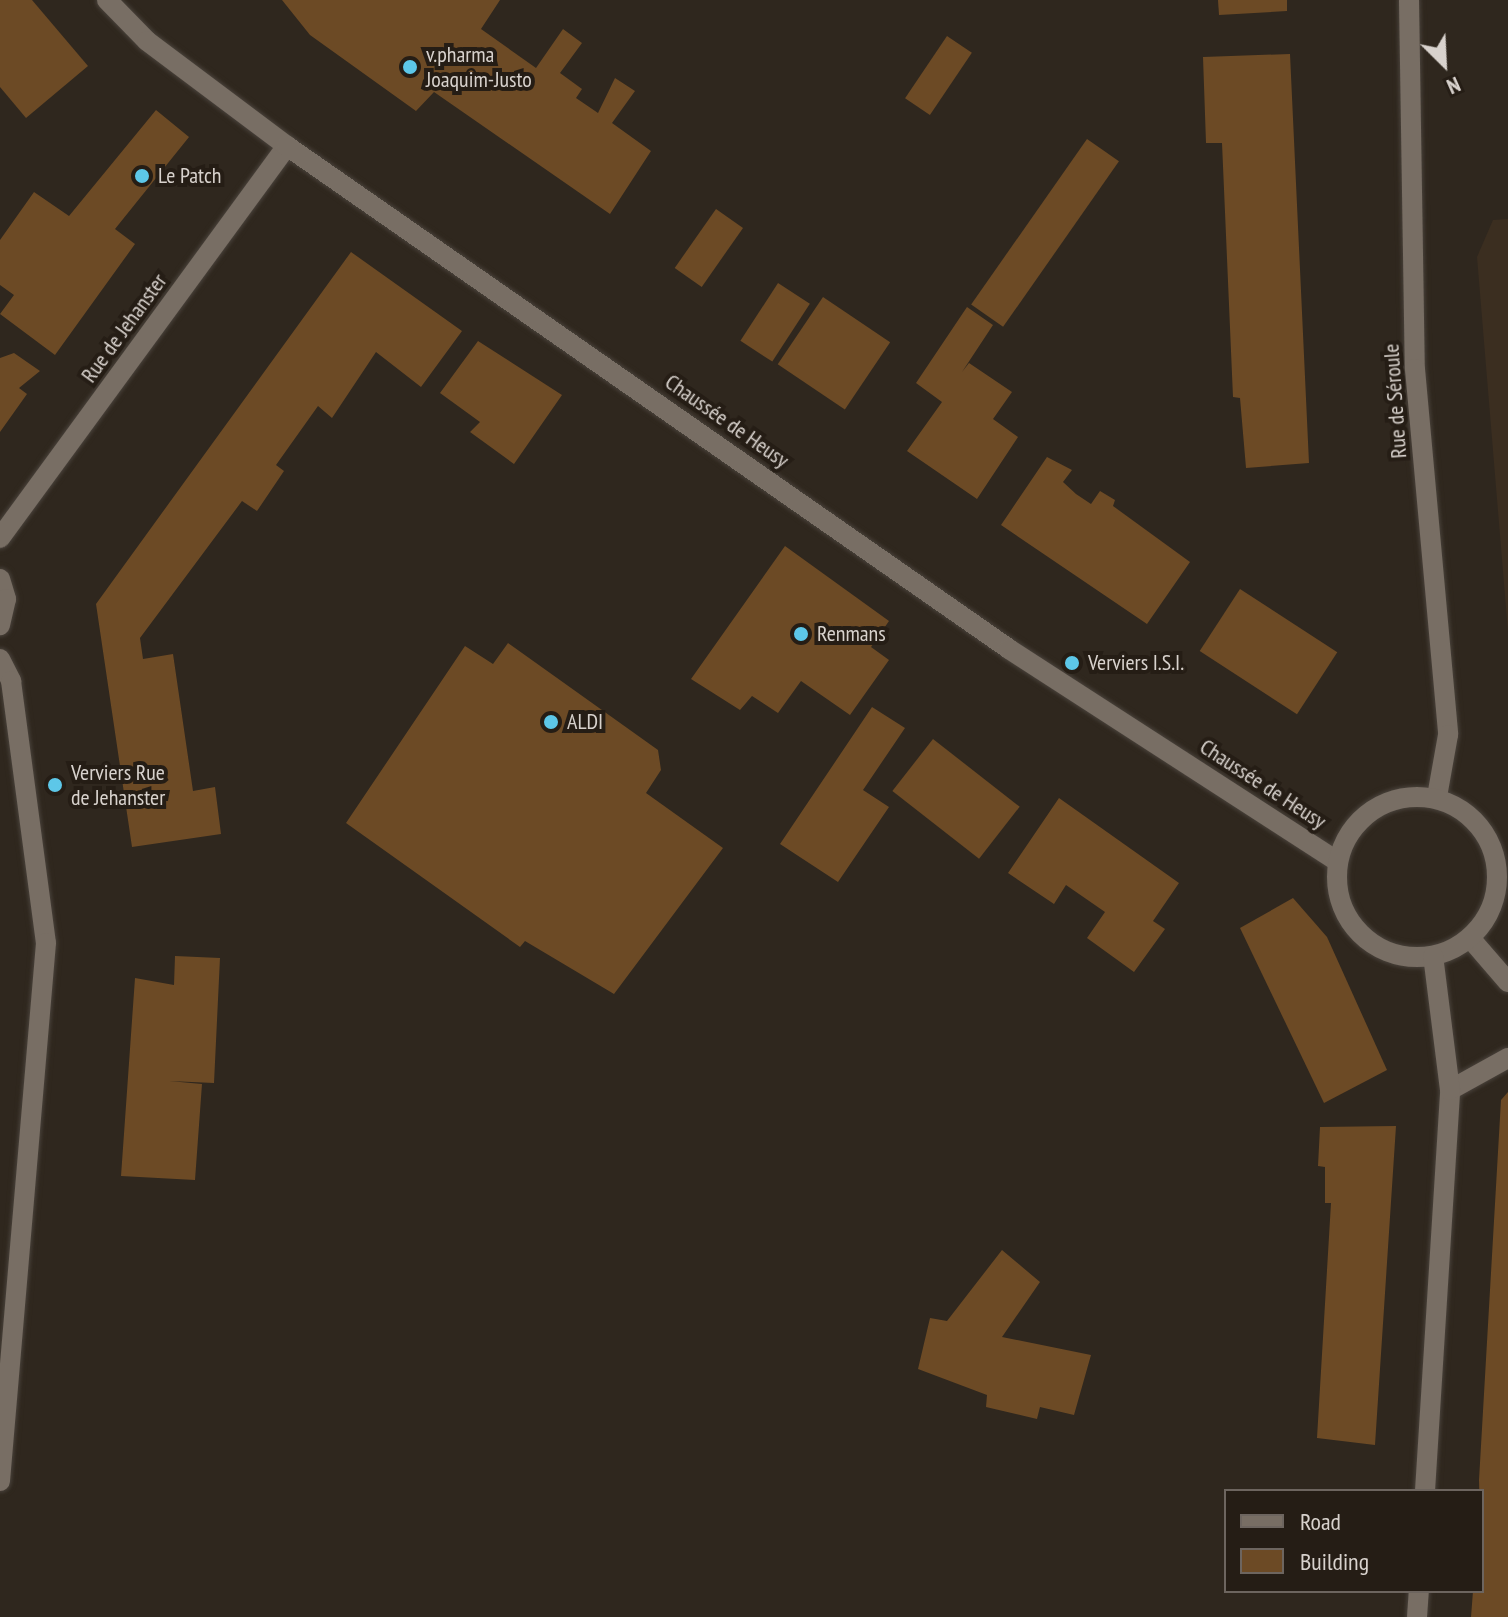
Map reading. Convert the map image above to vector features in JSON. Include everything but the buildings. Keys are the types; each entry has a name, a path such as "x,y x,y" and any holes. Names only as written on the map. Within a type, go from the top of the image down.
{"main road":[{"name":"Chaussée de Heusy","path":"107,0 147,41 287,146 1009,649 1335,860"},
{"name":"Rue de Séroule","path":"1409,0 1415,369 1448,735 1437,797"},
{"name":"Rue de Jehanster","path":"0,538 287,146"},
{"path":"0,579 0,625"},
{"path":"0,659 11,681 46,943 0,1481"},
{"path":"1437,797 1463,811 1493,851 1494,902 1470,938 1433,956 1386,952 1361,935 1344,911 1335,860 1355,826 1379,807 1437,797"},
{"path":"1470,938 1508,982"},
{"path":"1425,1489 1450,1090 1433,956"},
{"path":"1450,1090 1508,1058"},
{"path":"1417,1617 1419,1593"}],"shaded area":[{"path":"1508,219 1508,632 1477,257 1493,220"}],"place":[{"name":"v.pharma Joaquim-Justo","path":"410,67"},
{"name":"Le Patch","path":"142,176"},
{"name":"Renmans","path":"801,634"},
{"name":"Verviers I.S.I.","path":"1072,663"},
{"name":"ALDI","path":"551,722"},
{"name":"Verviers Rue de Jehanster","path":"55,785"}]}
